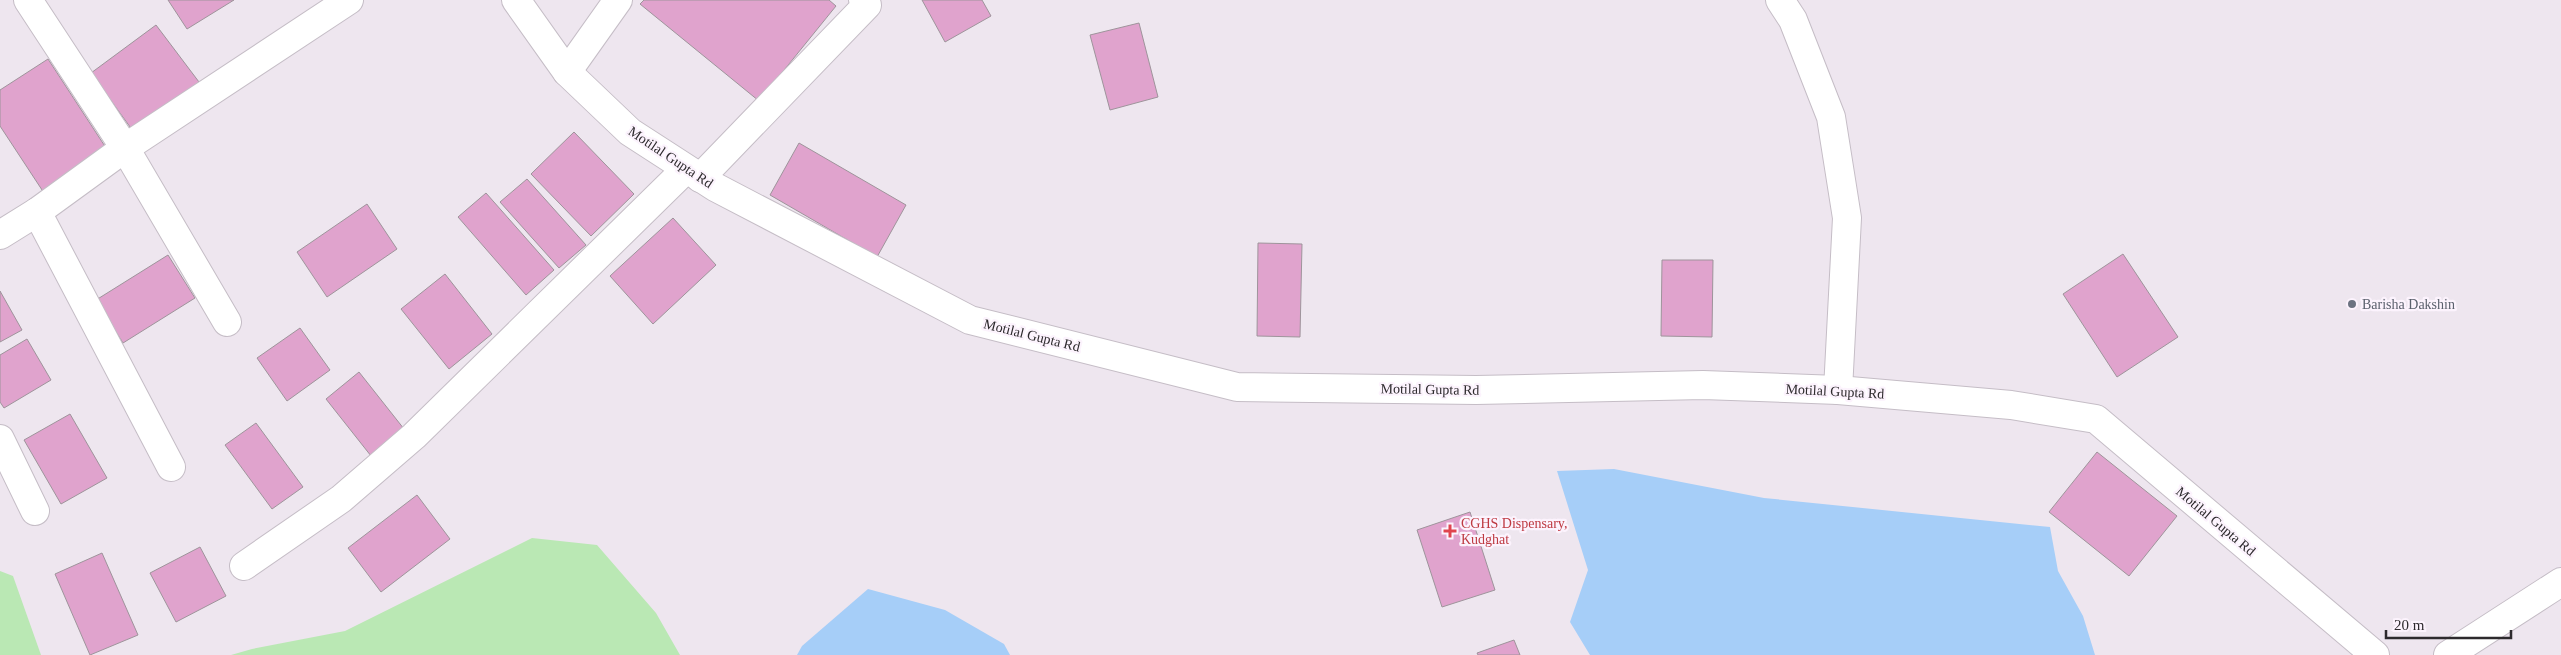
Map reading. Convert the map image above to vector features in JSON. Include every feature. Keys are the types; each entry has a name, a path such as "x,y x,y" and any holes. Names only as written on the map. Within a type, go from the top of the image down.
{"street":[{"path":"28,0 125,148 227,322"},
{"path":"0,235 37,212 125,148 349,0"},
{"name":"Motilal Gupta Rd","path":"516,0 567,72 630,132 693,174 970,320 1237,387 1476,390 1703,385 1838,390 2011,405 2096,420 2375,655"},
{"path":"567,72 618,0"},
{"path":"244,566 341,499 414,436 693,174 867,6 863,0"},
{"path":"1780,0 1793,20 1830,117 1847,218 1838,390"},
{"path":"37,212 171,467"},
{"path":"0,439 36,511"},
{"path":"2448,655 2561,582"}],"green space":[{"path":"532,538 597,545 656,613 680,655 231,655 252,649 345,631"},
{"path":"0,571 13,576 41,655 0,655"}],"water":[{"path":"1614,469 1764,498 2050,527 2058,571 2083,616 2095,655 1590,655 1570,622 1588,570 1557,471"},
{"path":"868,589 945,610 1004,644 1010,655 797,655 802,646"}],"building":[{"path":"168,0 234,0 187,29"},
{"path":"644,0 829,0 836,6 759,101 640,4"},
{"path":"922,0 982,0 991,16 945,42"},
{"path":"1139,23 1158,97 1110,110 1090,35"},
{"path":"156,25 199,82 133,131 91,73"},
{"path":"48,59 110,154 46,196 0,126 0,90"},
{"path":"574,132 634,194 591,236 531,174"},
{"path":"799,143 906,205 877,257 770,195"},
{"path":"527,179 586,245 559,268 500,202"},
{"path":"486,193 554,270 526,295 458,217"},
{"path":"367,204 397,249 327,297 297,252"},
{"path":"673,218 716,265 653,324 610,276"},
{"path":"1258,243 1302,244 1300,337 1257,336"},
{"path":"2123,254 2178,337 2117,377 2063,294"},
{"path":"168,255 195,298 123,343 96,300"},
{"path":"1662,260 1713,260 1712,337 1661,336"},
{"path":"445,274 492,334 449,369 401,309"},
{"path":"0,291 22,330 0,342"},
{"path":"300,328 330,370 287,401 257,358"},
{"path":"27,339 51,380 4,408 0,402 0,355"},
{"path":"359,372 408,434 375,461 326,399"},
{"path":"70,414 107,478 61,504 24,440"},
{"path":"256,423 303,487 272,509 225,445"},
{"path":"2097,452 2177,516 2129,576 2049,512"},
{"path":"417,495 450,539 381,592 348,548"},
{"path":"1470,512 1495,590 1442,607 1417,530"},
{"path":"200,547 226,596 176,622 150,573"},
{"path":"102,553 138,635 90,655 55,574"},
{"path":"1514,640 1520,655 1478,655 1477,653"}],"place":[{"name":"Barisha Dakshin","path":"2352,304"},
{"name":"CGHS Dispensary, Kudghat","path":"1450,531"}]}
